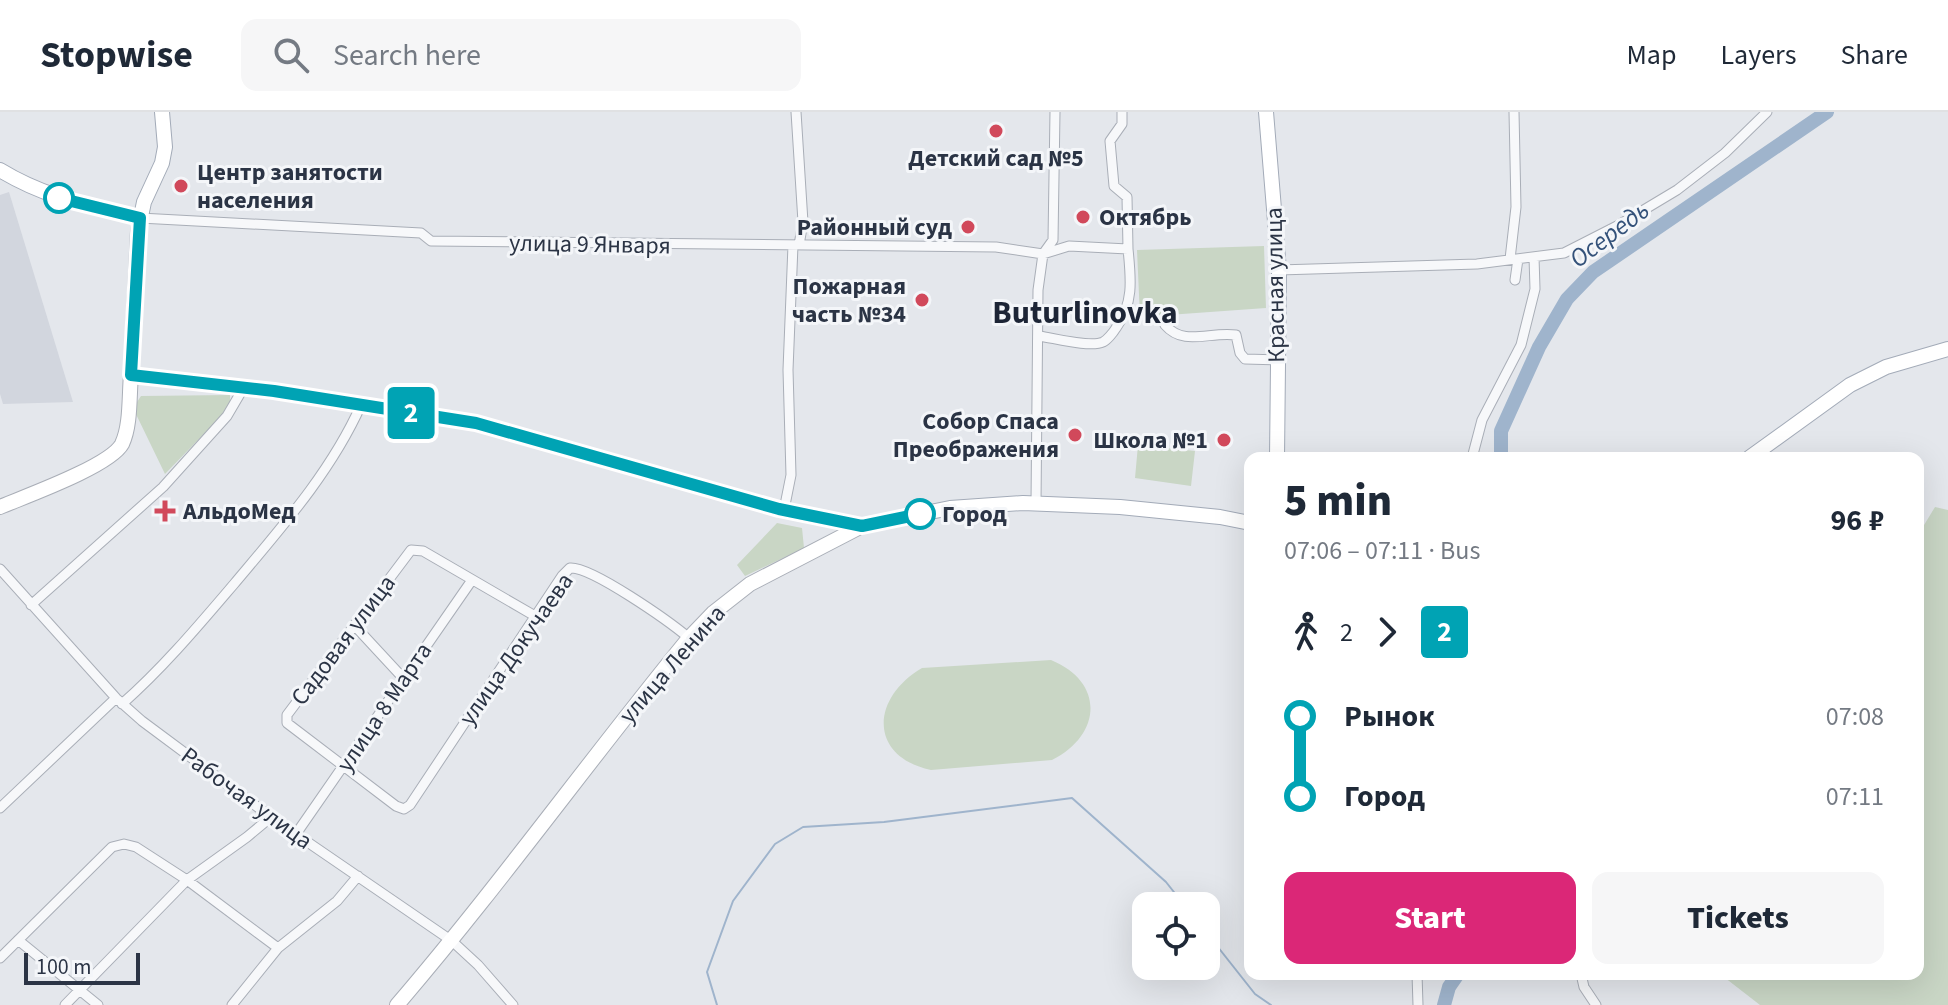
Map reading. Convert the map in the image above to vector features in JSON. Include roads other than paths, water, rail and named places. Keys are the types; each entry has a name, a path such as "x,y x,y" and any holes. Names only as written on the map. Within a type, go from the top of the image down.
{"main road":[{"path":"0,507 99,464 116,452 125,436 140,218 162,163 165,147 162,112"},
{"name":"Красная улица","path":"1266,112 1279,270 1277,452"},
{"path":"0,170 51,196 140,218"},
{"path":"1757,452 1850,385 1886,367 1948,349"},
{"path":"131,375 244,387 510,431 784,510 862,526"},
{"name":"улица Ленина","path":"397,1005 452,941 689,638 713,613 750,584 862,526 950,508 1036,503 1120,507 1244,522"}],"street":[{"path":"784,510 791,475 788,370 796,245 803,222 796,112"},
{"path":"1036,503 1038,290 1043,254 1053,240 1055,112"},
{"path":"1039,336 1089,344 1102,343 1114,332 1127,311 1130,299 1127,197 1114,186 1110,141 1122,124 1122,112"},
{"path":"1514,112 1515,280"},
{"path":"1279,270 1477,264 1564,253 1677,190 1725,153 1767,112"},
{"name":"улица 9 Января","path":"140,218 421,233 431,241 996,247 1043,254"},
{"path":"1043,254 1069,246 1128,249"},
{"path":"1474,452 1482,420 1521,345 1535,289 1534,257"},
{"path":"1165,325 1175,335 1184,337 1236,335 1240,353 1245,359 1277,360"},
{"path":"31,605 163,487 227,416 244,387"},
{"path":"0,808 119,701 152,677 271,541 343,441 361,405"},
{"name":"Садовая улица","path":"410,805 399,808 291,728 286,719 411,550 423,551 535,616"},
{"name":"улица Докучаева","path":"410,805 565,571 574,567 586,571 668,621 689,638"},
{"name":"Рабочая улица","path":"0,569 119,701 271,817 452,941 513,1005"},
{"name":"улица 8 Марта","path":"296,834 472,580"},
{"path":"354,625 404,679"},
{"path":"65,1005 187,880 271,817"},
{"path":"0,958 118,844 136,847 187,880 278,948"},
{"path":"232,1005 278,948 337,901 358,876"},
{"path":"18,940 98,1005"},
{"path":"1417,980 1418,1004"},
{"path":"1582,980 1596,1005"}],"waterway":[{"name":"Осередь","path":"1501,452 1501,431 1539,347 1567,299 1593,272 1827,112"},
{"path":"717,1005 707,972 733,901 775,844 803,827 884,822 1072,798 1174,892"},
{"path":"1220,950 1255,994 1271,1005"},
{"name":"Осередь","path":"1444,1005 1454,980"}],"place":[{"name":"Детский сад №5","path":"996,131"},
{"name":"Центр занятости населения","path":"181,186"},
{"name":"Октябрь","path":"1083,217"},
{"name":"Районный суд","path":"968,227"},
{"name":"Пожарная часть №34","path":"922,300"},
{"name":"Собор Спаса Преображения","path":"1075,435"},
{"name":"Школа №1","path":"1224,440"},
{"name":"АльдоМед","path":"165,511"},
{"name":"Город","path":"920,514"}],"district":[{"name":"Buturlinovka","path":"1085,312"}]}
